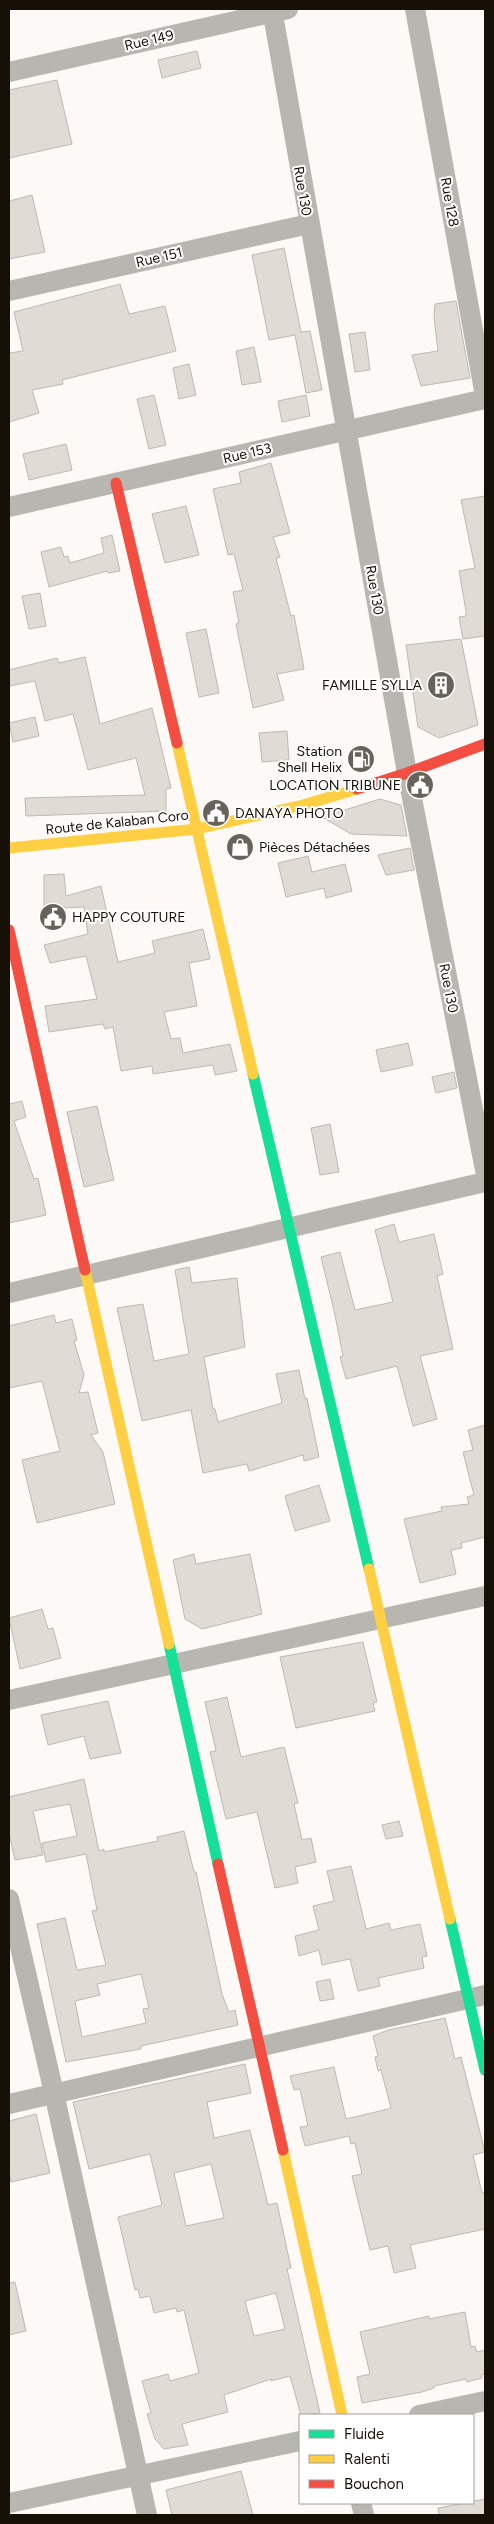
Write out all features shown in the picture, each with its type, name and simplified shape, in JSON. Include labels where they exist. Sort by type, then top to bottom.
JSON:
[{"type":"street","name":"Rue 128","points":[[415,9],[485,396]]},
{"type":"street","name":"Rue 149","points":[[9,72],[277,10]]},
{"type":"street","name":"Rue 130","points":[[277,10],[309,224],[345,431],[407,773],[485,1170]]},
{"type":"street","name":"Rue 151","points":[[9,291],[309,224]]},
{"type":"street","name":"Rue 153","points":[[9,507],[485,399]]},
{"type":"street","points":[[116,483],[380,1619],[477,1997],[485,2070]]},
{"type":"street","name":"Route de Kalaban Coro","points":[[9,848],[197,829],[303,805],[407,773],[485,744]]},
{"type":"street","points":[[9,930],[342,2414]]},
{"type":"street","points":[[9,1293],[485,1182]]},
{"type":"street","points":[[9,1700],[485,1596]]},
{"type":"street","points":[[9,1899],[54,2093],[147,2515]]},
{"type":"street","points":[[9,2104],[477,1997]]},
{"type":"street","points":[[424,2414],[485,2401]]},
{"type":"street","points":[[9,2503],[299,2441]]},
{"type":"building","points":[[197,51],[201,68],[162,78],[158,60]]},
{"type":"building","points":[[57,80],[72,144],[9,158],[9,90]]},
{"type":"building","points":[[32,195],[45,252],[9,259],[9,201]]},
{"type":"building","points":[[284,248],[301,332],[310,331],[322,390],[306,393],[295,335],[269,340],[252,255]]},
{"type":"building","points":[[120,284],[129,314],[165,306],[176,351],[62,380],[63,384],[32,390],[39,413],[9,422],[9,353],[23,351],[14,312]]},
{"type":"building","points":[[456,301],[470,378],[421,386],[412,355],[438,351],[434,317],[435,304]]},
{"type":"building","points":[[365,332],[370,370],[355,372],[349,334]]},
{"type":"building","points":[[254,347],[261,382],[242,385],[236,351]]},
{"type":"building","points":[[189,364],[196,395],[179,399],[173,368]]},
{"type":"building","points":[[154,395],[166,445],[149,449],[137,399]]},
{"type":"building","points":[[306,395],[310,416],[282,422],[278,401]]},
{"type":"building","points":[[66,444],[72,470],[29,480],[23,454]]},
{"type":"building","points":[[271,463],[290,533],[273,537],[280,557],[276,558],[291,616],[294,615],[304,669],[277,674],[284,700],[253,708],[236,624],[239,623],[233,592],[243,590],[234,554],[228,555],[213,489],[241,483],[239,472]]},
{"type":"building","points":[[485,496],[485,636],[463,639],[459,617],[466,616],[466,611],[459,571],[475,568],[461,500]]},
{"type":"building","points":[[186,506],[199,555],[165,563],[152,514]]},
{"type":"building","points":[[112,535],[120,571],[108,573],[107,571],[49,587],[41,552],[61,547],[64,557],[68,556],[70,563],[104,553],[101,538]]},
{"type":"building","points":[[40,593],[46,626],[29,629],[22,596]]},
{"type":"building","points":[[206,629],[219,693],[199,697],[186,633]]},
{"type":"building","name":"FAMILLE SYLLA","points":[[461,639],[478,725],[439,738],[418,727],[406,645]]},
{"type":"building","points":[[85,657],[100,724],[152,708],[171,788],[166,789],[166,811],[26,816],[25,798],[145,795],[136,758],[88,770],[73,714],[45,721],[35,681],[9,686],[9,670],[57,658],[59,663]]},
{"type":"building","points":[[35,717],[39,736],[13,742],[9,723]]},
{"type":"building","points":[[287,731],[289,760],[262,762],[259,733]]},
{"type":"building","points":[[380,799],[401,805],[407,836],[351,834],[322,817]]},
{"type":"building","points":[[410,848],[414,870],[386,875],[378,855]]},
{"type":"building","points":[[308,856],[312,872],[345,864],[352,891],[326,898],[324,888],[286,897],[278,863]]},
{"type":"building","points":[[64,874],[66,896],[101,886],[118,962],[155,953],[152,941],[203,929],[210,959],[189,963],[197,1006],[164,1012],[171,1039],[180,1038],[183,1053],[230,1044],[237,1071],[215,1075],[213,1065],[153,1074],[152,1066],[121,1071],[113,1027],[105,1029],[103,1024],[49,1032],[45,1006],[97,999],[86,956],[50,963],[44,945],[88,934],[84,907],[44,909],[44,875]]},
{"type":"building","points":[[408,1043],[413,1065],[381,1072],[376,1050]]},
{"type":"building","points":[[454,1072],[457,1088],[436,1093],[432,1077]]},
{"type":"building","points":[[22,1101],[26,1117],[14,1121],[34,1179],[38,1178],[46,1215],[9,1223],[9,1104]]},
{"type":"building","points":[[97,1106],[114,1180],[84,1187],[67,1112]]},
{"type":"building","points":[[330,1124],[339,1172],[320,1175],[311,1128]]},
{"type":"building","points":[[394,1224],[399,1242],[434,1234],[443,1274],[437,1276],[453,1349],[420,1356],[437,1419],[413,1426],[397,1366],[346,1379],[340,1357],[343,1356],[335,1315],[321,1257],[340,1252],[355,1310],[393,1302],[375,1230]]},
{"type":"building","points":[[189,1267],[192,1283],[237,1278],[245,1347],[204,1357],[213,1409],[215,1409],[218,1422],[282,1403],[276,1374],[299,1370],[305,1399],[307,1398],[319,1457],[304,1461],[303,1455],[249,1471],[247,1464],[203,1473],[191,1410],[142,1421],[117,1308],[143,1304],[154,1361],[189,1354],[175,1270]]},
{"type":"building","points":[[54,1315],[56,1323],[72,1319],[77,1340],[74,1341],[84,1375],[79,1393],[88,1392],[98,1433],[91,1435],[103,1452],[115,1504],[37,1523],[22,1460],[60,1451],[42,1381],[9,1388],[9,1326]]},
{"type":"building","points":[[485,1425],[485,1537],[461,1543],[462,1548],[451,1550],[456,1574],[420,1583],[404,1519],[442,1511],[441,1507],[469,1504],[467,1497],[474,1495],[463,1452],[473,1450],[468,1430]]},
{"type":"building","points":[[319,1485],[330,1521],[295,1531],[285,1496]]},
{"type":"building","points":[[194,1554],[196,1564],[250,1554],[262,1614],[202,1629],[185,1619],[173,1560]]},
{"type":"building","points":[[42,1609],[48,1629],[53,1628],[61,1658],[20,1669],[9,1618]]},
{"type":"building","points":[[363,1642],[377,1702],[373,1703],[375,1711],[296,1728],[280,1657]]},
{"type":"building","points":[[227,1697],[241,1757],[284,1747],[298,1803],[294,1804],[302,1840],[311,1838],[316,1862],[295,1867],[298,1883],[275,1888],[257,1812],[226,1819],[210,1752],[216,1751],[205,1702]]},
{"type":"building","points":[[108,1701],[121,1753],[90,1759],[84,1736],[48,1745],[41,1715]]},
{"type":"building","points":[[84,1779],[99,1851],[104,1849],[104,1852],[158,1841],[157,1837],[184,1831],[194,1872],[196,1872],[222,1994],[229,2012],[235,2010],[238,2025],[141,2046],[141,2049],[66,2062],[37,1924],[65,1918],[77,1970],[106,1965],[92,1911],[97,1910],[86,1854],[46,1862],[42,1843],[77,1836],[70,1804],[33,1811],[43,1855],[15,1860],[9,1833],[9,1797]],"holes":[[[141,1974],[149,2008],[143,2009],[146,2023],[82,2037],[75,2001],[100,1995],[97,1984]]]},
{"type":"building","points":[[399,1821],[403,1836],[386,1839],[382,1825]]},
{"type":"building","points":[[351,1866],[366,1929],[389,1923],[391,1930],[420,1924],[427,1956],[422,1957],[424,1968],[378,1978],[380,1986],[358,1991],[350,1959],[322,1965],[319,1950],[299,1956],[295,1936],[319,1930],[313,1906],[334,1901],[327,1871]]},
{"type":"building","points":[[330,1979],[334,1999],[320,2001],[316,1982]]},
{"type":"building","points":[[445,2018],[455,2059],[461,2057],[485,2152],[473,2155],[482,2193],[485,2192],[485,2229],[410,2245],[416,2268],[394,2273],[388,2246],[370,2250],[352,2176],[362,2174],[355,2143],[351,2144],[349,2136],[305,2146],[300,2127],[308,2126],[300,2089],[294,2090],[290,2076],[334,2067],[346,2119],[391,2108],[381,2070],[378,2071],[375,2057],[378,2056],[373,2036],[388,2030]]},
{"type":"building","points":[[245,2064],[251,2093],[207,2102],[214,2138],[250,2130],[268,2205],[277,2203],[291,2268],[287,2269],[320,2413],[301,2414],[290,2376],[271,2381],[271,2379],[224,2395],[228,2412],[182,2424],[188,2445],[164,2449],[155,2439],[147,2414],[151,2413],[142,2381],[168,2374],[170,2381],[199,2373],[184,2310],[177,2312],[176,2308],[154,2313],[150,2296],[140,2298],[138,2289],[135,2290],[118,2217],[162,2205],[150,2154],[89,2169],[73,2102]],"holes":[[[211,2164],[224,2218],[186,2226],[174,2173]],[[276,2293],[285,2329],[254,2336],[245,2301]]]},
{"type":"building","points":[[36,2114],[50,2173],[11,2182],[9,2172],[9,2121]]},
{"type":"building","points":[[15,2282],[26,2331],[9,2335],[9,2283]]},
{"type":"building","points":[[465,2312],[471,2347],[475,2346],[477,2352],[485,2350],[485,2374],[481,2375],[482,2378],[467,2382],[466,2379],[434,2386],[434,2388],[422,2392],[362,2403],[357,2377],[370,2374],[360,2332],[429,2316],[429,2319]]},
{"type":"building","points":[[241,2471],[253,2515],[172,2515],[166,2490]]},
{"type":"building","points":[[485,2499],[485,2515],[439,2515],[438,2508],[459,2504],[474,2504],[474,2501]]},
{"type":"traffic: fast","points":[[253,1074],[369,1569]]},
{"type":"traffic: fast","points":[[169,1644],[218,1864]]},
{"type":"traffic: fast","points":[[450,1919],[485,2070]]},
{"type":"traffic: slow","points":[[177,743],[253,1074]]},
{"type":"traffic: slow","points":[[9,848],[197,829],[303,805],[357,789]]},
{"type":"traffic: slow","points":[[85,1270],[169,1644]]},
{"type":"traffic: slow","points":[[369,1569],[450,1919]]},
{"type":"traffic: slow","points":[[283,2150],[342,2414]]},
{"type":"traffic: jam","points":[[116,483],[177,743]]},
{"type":"traffic: jam","points":[[357,789],[485,744]]},
{"type":"traffic: jam","points":[[9,930],[85,1270]]},
{"type":"traffic: jam","points":[[218,1864],[283,2150]]},
{"type":"place","name":"FAMILLE SYLLA","points":[[441,685]]},
{"type":"place","name":"Station Shell Helix","points":[[361,759]]},
{"type":"place","name":"LOCATION TRIBUNE","points":[[420,785]]},
{"type":"place","name":"DANAYA PHOTO","points":[[216,813]]},
{"type":"place","name":"Pièces Détachées","points":[[240,847]]},
{"type":"place","name":"HAPPY COUTURE","points":[[53,917]]}]
